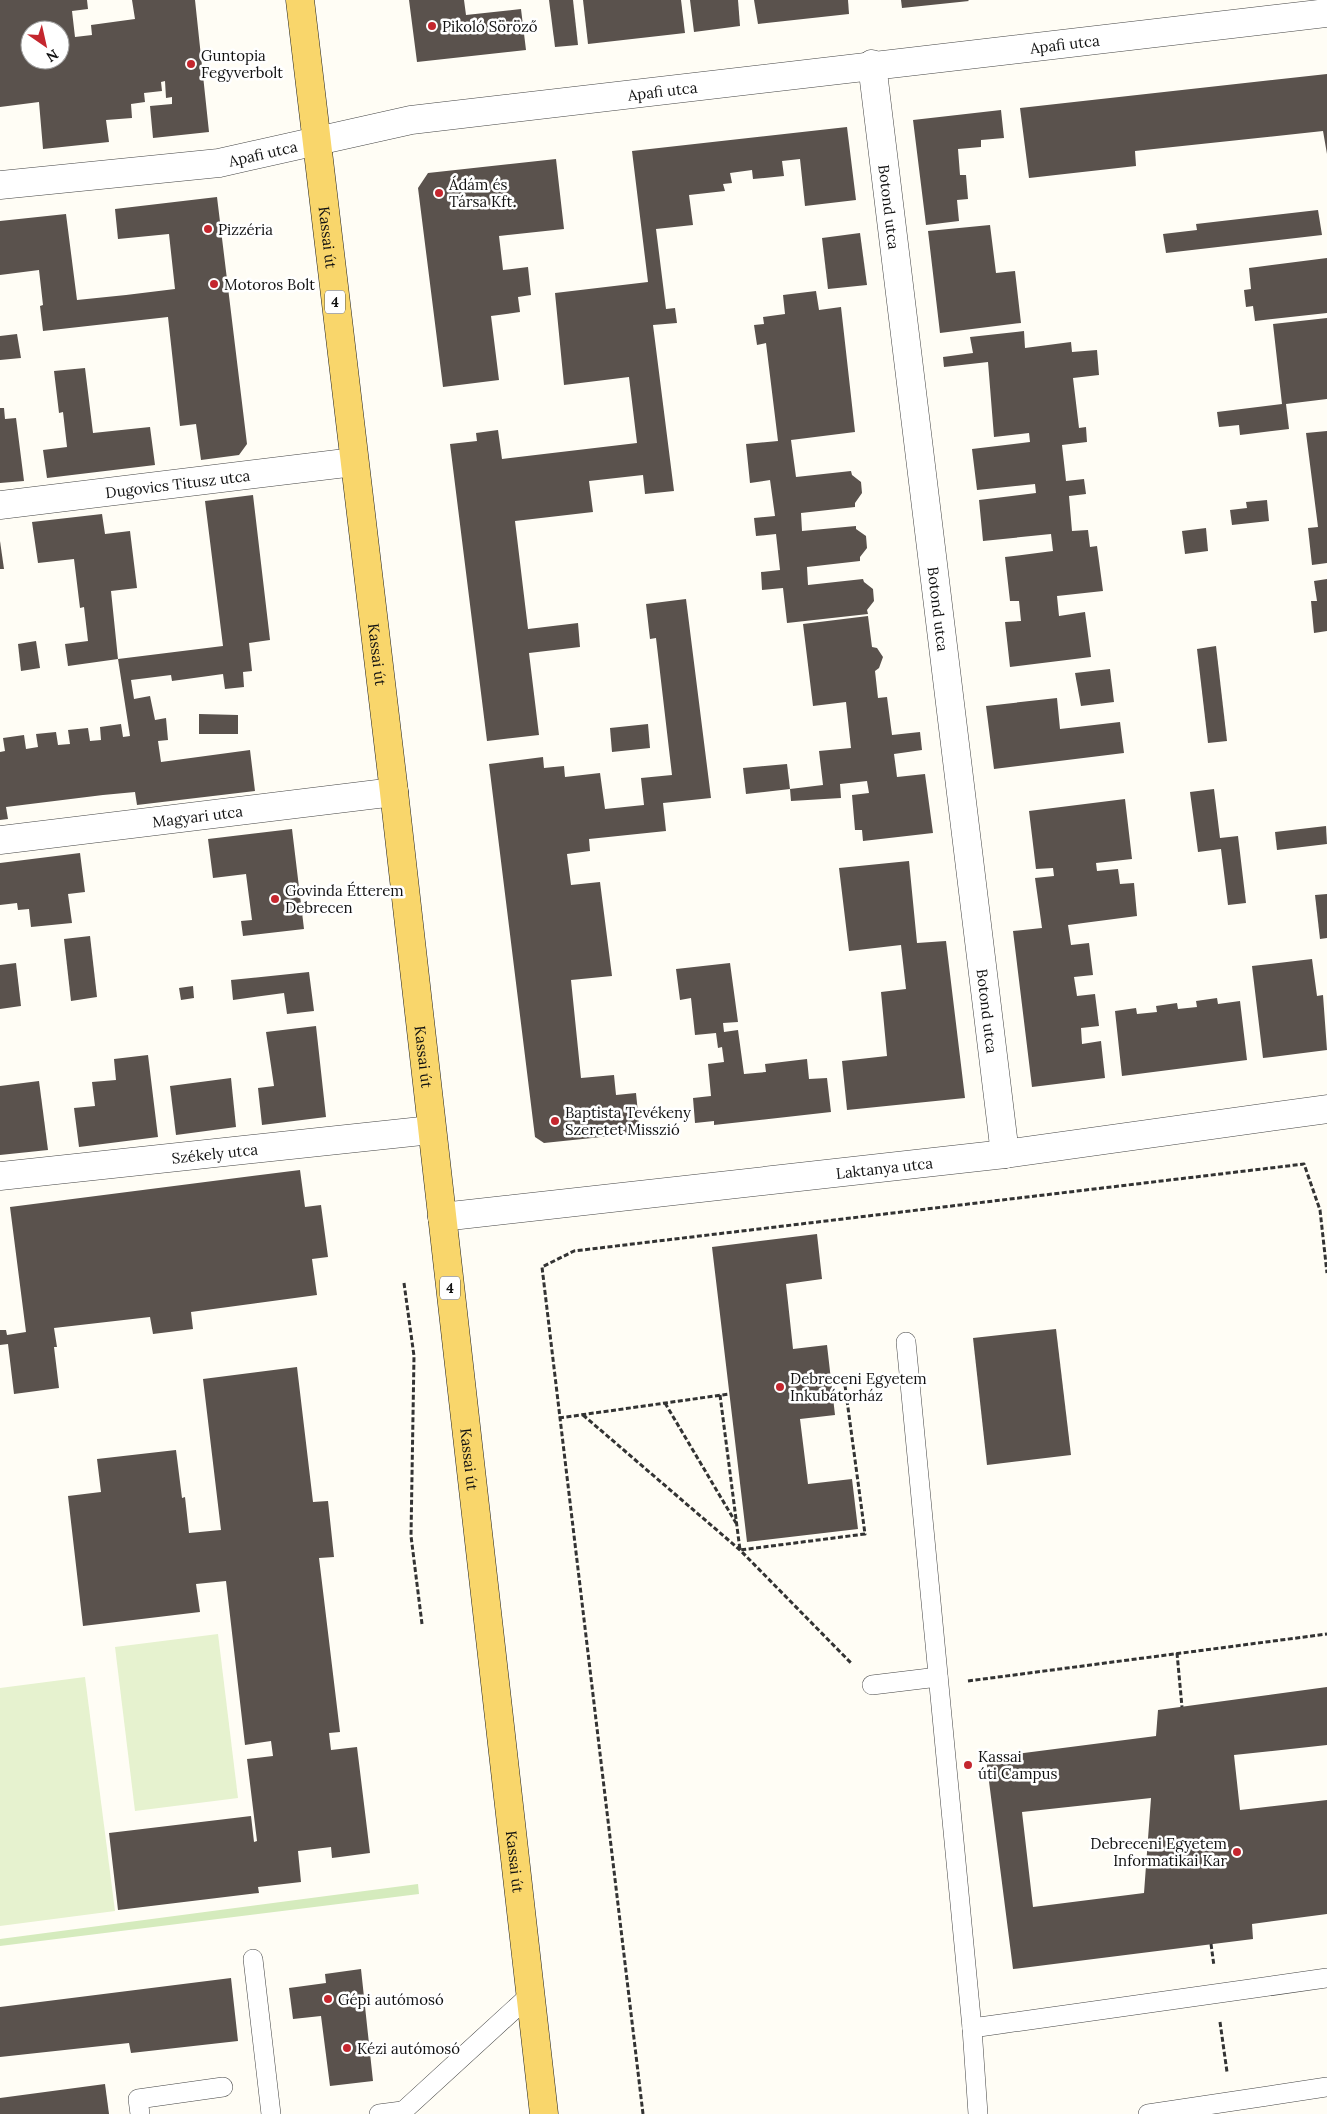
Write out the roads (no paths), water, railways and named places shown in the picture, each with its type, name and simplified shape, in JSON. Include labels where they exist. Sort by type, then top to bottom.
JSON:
[{"type":"main road","name":"Kassai út","points":[[300,0],[315,141],[394,792],[544,2114]]},
{"type":"street","name":"Apafi utca","points":[[0,185],[219,163],[411,120],[872,64],[1327,12]]},
{"type":"street","name":"Botond utca","points":[[872,64],[1005,1154]]},
{"type":"street","name":"Dugovics Titusz utca","points":[[0,505],[354,462]]},
{"type":"street","name":"Magyari utca","points":[[0,840],[394,792]]},
{"type":"street","name":"Laktanya utca","points":[[442,1217],[1005,1154],[1327,1109]]},
{"type":"street","name":"Székely utca","points":[[0,1176],[431,1130]]},
{"type":"lane","points":[[906,1342],[972,2028],[978,2114]]},
{"type":"lane","points":[[872,1685],[938,1681]]},
{"type":"lane","points":[[253,1959],[271,2114]]},
{"type":"lane","points":[[972,2028],[1327,1978]]},
{"type":"lane","points":[[378,2114],[401,2113],[531,1994]]},
{"type":"lane","points":[[140,2114],[138,2098],[223,2087]]},
{"type":"lane","points":[[1148,2114],[1327,2087]]},
{"type":"place","name":"Pikoló Söröző","points":[[432,26]]},
{"type":"place","name":"Guntopia Fegyverbolt","points":[[191,64]]},
{"type":"place","name":"Ádám és Társa Kft.","points":[[439,193]]},
{"type":"place","name":"Pizzéria","points":[[208,229]]},
{"type":"place","name":"Motoros Bolt","points":[[214,284]]},
{"type":"place","name":"Govinda Étterem Debrecen","points":[[275,899]]},
{"type":"place","name":"Baptista Tevékeny Szeretet Misszió","points":[[555,1121]]},
{"type":"place","name":"Debreceni Egyetem Inkubátorház","points":[[780,1387]]},
{"type":"place","name":"Kassai úti Campus","points":[[968,1765]]},
{"type":"place","name":"Debreceni Egyetem Informatikai Kar","points":[[1237,1852]]},
{"type":"place","name":"Gépi autómosó","points":[[328,1999]]},
{"type":"place","name":"Kézi autómosó","points":[[347,2048]]}]
